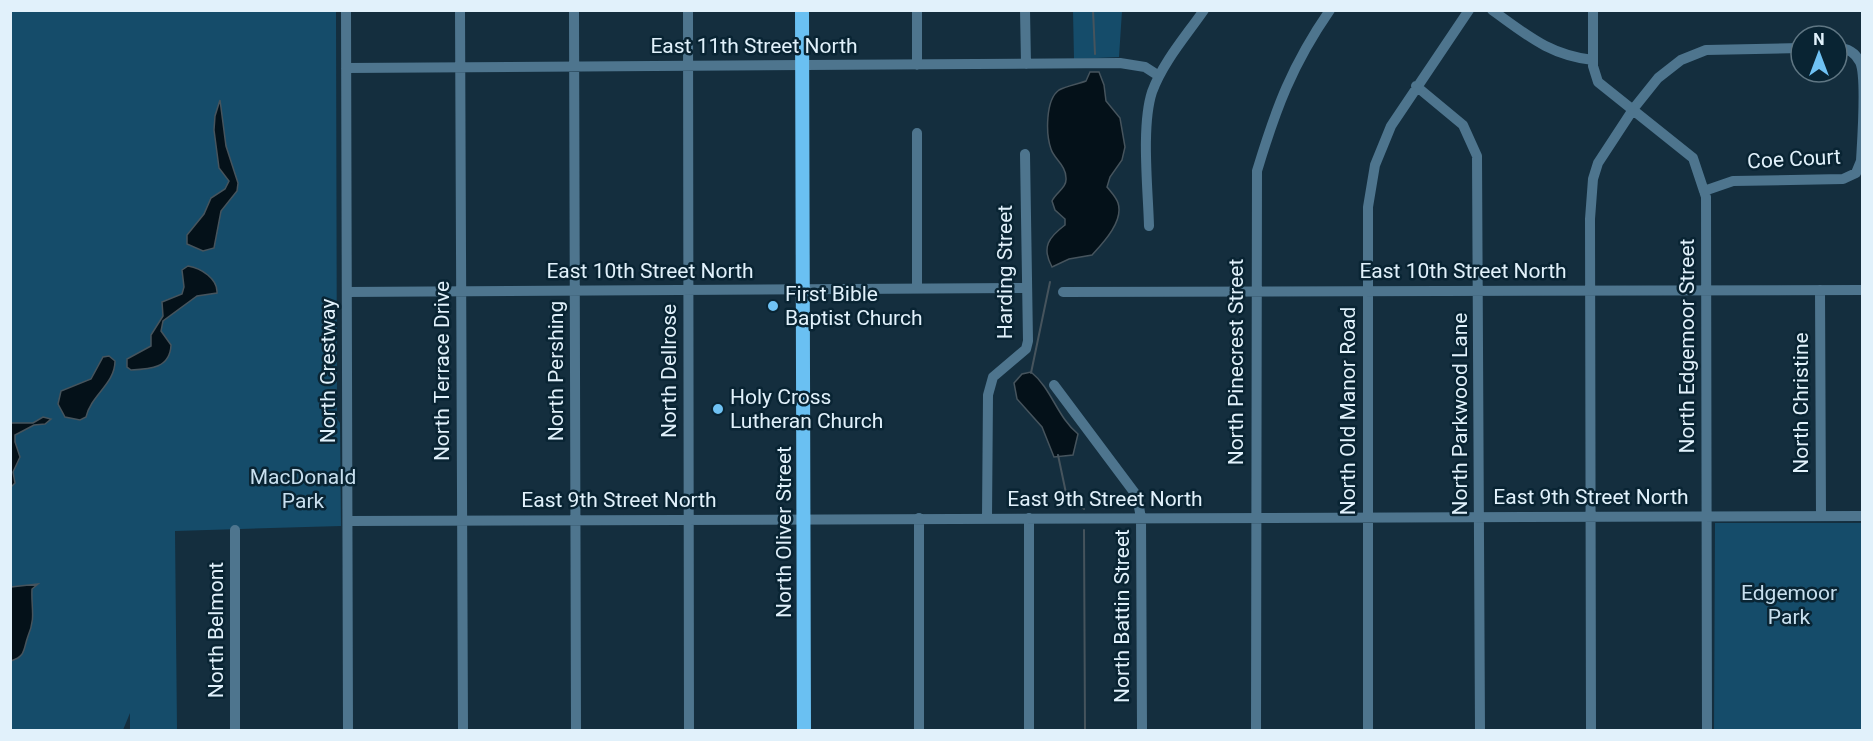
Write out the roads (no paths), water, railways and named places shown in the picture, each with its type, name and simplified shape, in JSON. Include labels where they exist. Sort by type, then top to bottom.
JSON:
[{"type":"main road","name":"North Oliver Street","points":[[802,10],[804,730]]},
{"type":"street","name":"North Crestway","points":[[346,10],[348,730]]},
{"type":"street","name":"North Terrace Drive","points":[[460,10],[463,730]]},
{"type":"street","name":"North Pershing","points":[[574,10],[576,730]]},
{"type":"street","name":"North Dellrose","points":[[688,10],[689,730]]},
{"type":"street","points":[[917,10],[917,65]]},
{"type":"street","points":[[1025,10],[1026,64]]},
{"type":"street","points":[[1149,226],[1148,113],[1159,76],[1204,10]]},
{"type":"street","name":"North Pinecrest Street","points":[[1256,730],[1257,171],[1275,109],[1304,47],[1330,10]]},
{"type":"street","name":"North Old Manor Road","points":[[1368,730],[1368,207],[1375,165],[1391,126],[1469,10]]},
{"type":"street","points":[[1491,10],[1551,51],[1570,57],[1593,60]]},
{"type":"street","name":"North Edgemoor Street","points":[[1593,10],[1593,60],[1598,82],[1634,108],[1693,158],[1704,191],[1707,730]]},
{"type":"street","points":[[1592,730],[1590,290],[1593,179],[1598,163],[1634,108],[1658,78],[1681,60],[1706,50],[1789,48]]},
{"type":"street","points":[[1849,50],[1861,63],[1862,107]]},
{"type":"street","name":"East 11th Street North","points":[[346,68],[1134,64],[1159,76]]},
{"type":"street","name":"North Parkwood Lane","points":[[1416,86],[1462,125],[1477,156],[1480,730]]},
{"type":"street","name":"Coe Court","points":[[1704,191],[1733,181],[1833,180],[1850,177],[1856,173],[1861,161],[1862,107]]},
{"type":"street","points":[[917,133],[917,288]]},
{"type":"street","name":"Harding Street","points":[[987,518],[988,395],[993,377],[1026,349],[1028,341],[1025,154]]},
{"type":"street","name":"East 10th Street North","points":[[347,292],[1026,288]]},
{"type":"street","name":"North Christine","points":[[1820,290],[1821,516]]},
{"type":"street","name":"East 10th Street North","points":[[1063,292],[1863,290]]},
{"type":"street","name":"North Battin Street","points":[[1054,386],[1137,496],[1141,518],[1142,730]]},
{"type":"street","name":"East 9th Street North","points":[[348,521],[1863,516]]},
{"type":"street","points":[[919,518],[919,730]]},
{"type":"street","points":[[1029,518],[1029,730]]},
{"type":"street","name":"North Belmont","points":[[235,530],[235,730]]},
{"type":"waterway","points":[[1093,10],[1095,54]]},
{"type":"waterway","points":[[1031,373],[1050,282]]},
{"type":"waterway","points":[[1058,455],[1066,493],[1084,509]]},
{"type":"waterway","points":[[1084,530],[1085,730]]},
{"type":"place","name":"First Bible Baptist Church","points":[[773,306]]},
{"type":"place","name":"Holy Cross Lutheran Church","points":[[718,409]]},
{"type":"park label","name":"MacDonald Park","points":[[303,489]]},
{"type":"park label","name":"Edgemoor Park","points":[[1789,605]]}]
